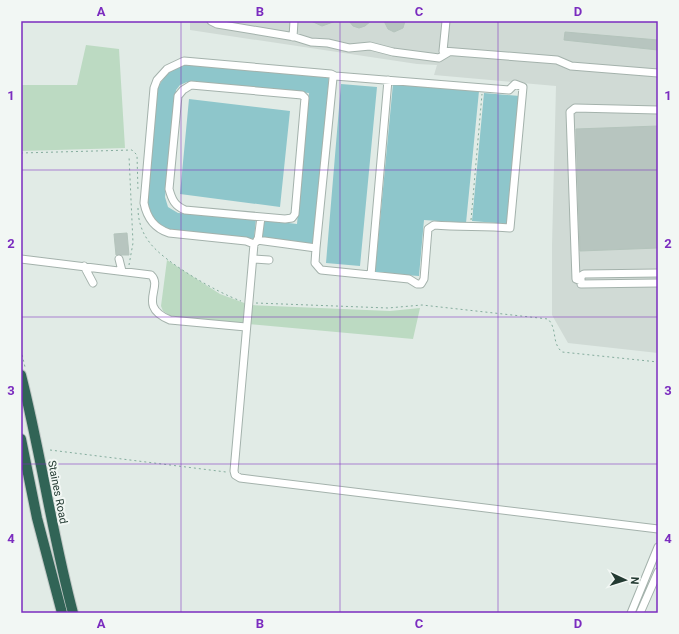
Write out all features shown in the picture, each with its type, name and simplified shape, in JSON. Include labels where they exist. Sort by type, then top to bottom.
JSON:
[{"type":"highway","name":"Staines Road","points":[[21,375],[42,470],[54,535],[73,613]]},
{"type":"highway","points":[[21,439],[38,526],[62,613]]},
{"type":"street","points":[[211,21],[217,24],[349,48],[370,46],[393,52],[439,58],[450,51]]},
{"type":"street","points":[[293,37],[294,21]]},
{"type":"street","points":[[446,21],[443,51],[557,60],[571,66],[658,73]]},
{"type":"street","points":[[316,248],[170,233],[161,230],[148,218],[144,202],[152,108],[157,80],[167,69],[184,61],[482,89],[509,90],[515,84],[520,85],[524,90],[510,228],[476,225],[470,227],[434,225],[428,230],[424,279],[421,284],[417,284],[409,279],[321,270],[315,263],[316,248],[333,78],[335,76]]},
{"type":"street","points":[[371,275],[388,80]]},
{"type":"street","points":[[191,85],[302,95],[305,98],[295,214],[292,218],[285,220],[261,217],[185,210],[178,207],[172,200],[169,189],[178,96],[183,90],[191,85]]},
{"type":"street","points":[[658,110],[575,108],[570,112],[576,279],[581,281],[581,284],[658,283]]},
{"type":"street","points":[[261,217],[255,242],[253,259],[234,472],[240,478],[658,529]]},
{"type":"street","points":[[120,259],[124,271]]},
{"type":"street","points":[[253,259],[269,260]]},
{"type":"street","points":[[21,260],[84,266],[151,275],[155,282],[152,302],[157,313],[163,317],[170,320],[246,327]]},
{"type":"street","points":[[84,266],[94,283]]},
{"type":"street","points":[[581,281],[584,274],[658,273]]},
{"type":"street","points":[[631,613],[658,547]]},
{"type":"street","points":[[640,613],[658,572]]},
{"type":"path","points":[[470,227],[482,89]]},
{"type":"path","points":[[124,271],[133,243],[129,156]]},
{"type":"path","points":[[50,450],[234,472]]},
{"type":"shaded area","points":[[190,21],[658,21],[658,353],[568,343],[552,315],[552,245],[556,86],[434,75],[437,65],[417,64],[190,30]]},
{"type":"green space","points":[[86,45],[119,49],[125,148],[21,151],[21,85],[77,85]]},
{"type":"green space","points":[[167,260],[220,294],[247,304],[245,325],[172,317],[163,311],[161,306]]},
{"type":"green space","points":[[251,305],[390,311],[420,308],[413,339],[249,324]]},
{"type":"water","points":[[186,64],[329,76],[314,244],[262,239],[264,220],[297,224],[309,93],[187,82],[180,85],[176,90],[165,197],[168,207],[178,213],[256,219],[254,239],[175,231],[163,226],[151,215],[147,198],[157,88],[169,71]]},
{"type":"water","points":[[341,84],[377,87],[360,266],[326,263]]},
{"type":"water","points":[[393,84],[479,91],[466,223],[424,220],[419,276],[375,273]]},
{"type":"water","points":[[484,93],[520,96],[508,224],[472,221]]},
{"type":"water","points":[[189,99],[290,111],[280,207],[180,194]]},
{"type":"building","points":[[311,21],[336,21],[322,26]]},
{"type":"building","points":[[349,21],[371,21],[365,26],[359,28],[353,26]]},
{"type":"building","points":[[384,21],[405,21],[403,28],[394,32],[388,29]]},
{"type":"building","points":[[565,32],[658,40],[658,50],[564,40]]},
{"type":"building","points":[[658,126],[658,248],[580,251],[576,129]]},
{"type":"building","points":[[127,233],[129,255],[116,255],[114,234]]}]
